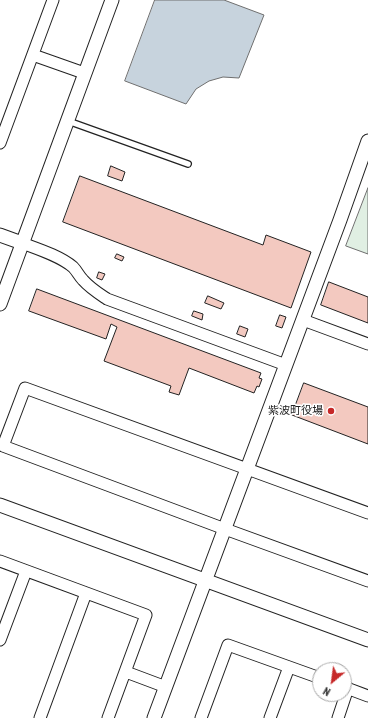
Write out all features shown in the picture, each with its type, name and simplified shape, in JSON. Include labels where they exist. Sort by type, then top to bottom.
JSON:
[{"type":"street","points":[[0,143],[53,0]]},
{"type":"street","points":[[0,304],[112,0]]},
{"type":"street","points":[[33,54],[84,73]]},
{"type":"street","points":[[154,718],[303,320],[368,141]]},
{"type":"street","points":[[0,235],[43,251],[64,262],[74,268],[88,285],[107,299],[286,365]]},
{"type":"street","points":[[303,320],[368,344]]},
{"type":"street","points":[[368,513],[25,388],[3,446],[368,581]]},
{"type":"street","points":[[0,505],[368,640]]},
{"type":"street","points":[[0,561],[146,615],[108,718]]},
{"type":"street","points":[[0,640],[26,571]]},
{"type":"street","points":[[40,718],[86,593]]},
{"type":"street","points":[[201,718],[228,645],[312,675]]},
{"type":"street","points":[[270,718],[289,667]]},
{"type":"street","points":[[126,672],[166,687]]},
{"type":"street","points":[[352,690],[368,696]]},
{"type":"street","points":[[338,718],[342,702]]},
{"type":"lane","points":[[67,120],[188,164]]},
{"type":"green space","points":[[368,188],[368,254],[346,246]]},
{"type":"shaded area","points":[[155,0],[224,0],[264,15],[239,78],[223,77],[209,81],[196,89],[186,104],[125,81]]},
{"type":"building","points":[[111,166],[125,172],[122,181],[108,176]]},
{"type":"building","points":[[80,176],[263,245],[266,235],[311,252],[291,308],[63,222]]},
{"type":"building","points":[[117,254],[124,257],[122,261],[115,258]]},
{"type":"building","points":[[99,272],[105,274],[102,280],[97,278]]},
{"type":"building","points":[[329,282],[368,297],[368,323],[321,305]]},
{"type":"building","points":[[37,289],[261,373],[259,378],[262,379],[259,387],[257,386],[254,393],[189,368],[179,395],[169,392],[171,386],[104,361],[117,327],[111,324],[106,339],[29,311]]},
{"type":"building","points":[[208,296],[224,303],[221,309],[205,303]]},
{"type":"building","points":[[194,311],[203,314],[202,320],[192,316]]},
{"type":"building","points":[[280,315],[286,317],[282,328],[276,326]]},
{"type":"building","points":[[240,326],[248,329],[245,337],[237,334]]},
{"type":"building","name":"紫波町役場","points":[[304,383],[368,407],[368,444],[292,415]]},
{"type":"place","name":"紫波町役場","points":[[331,411]]}]
